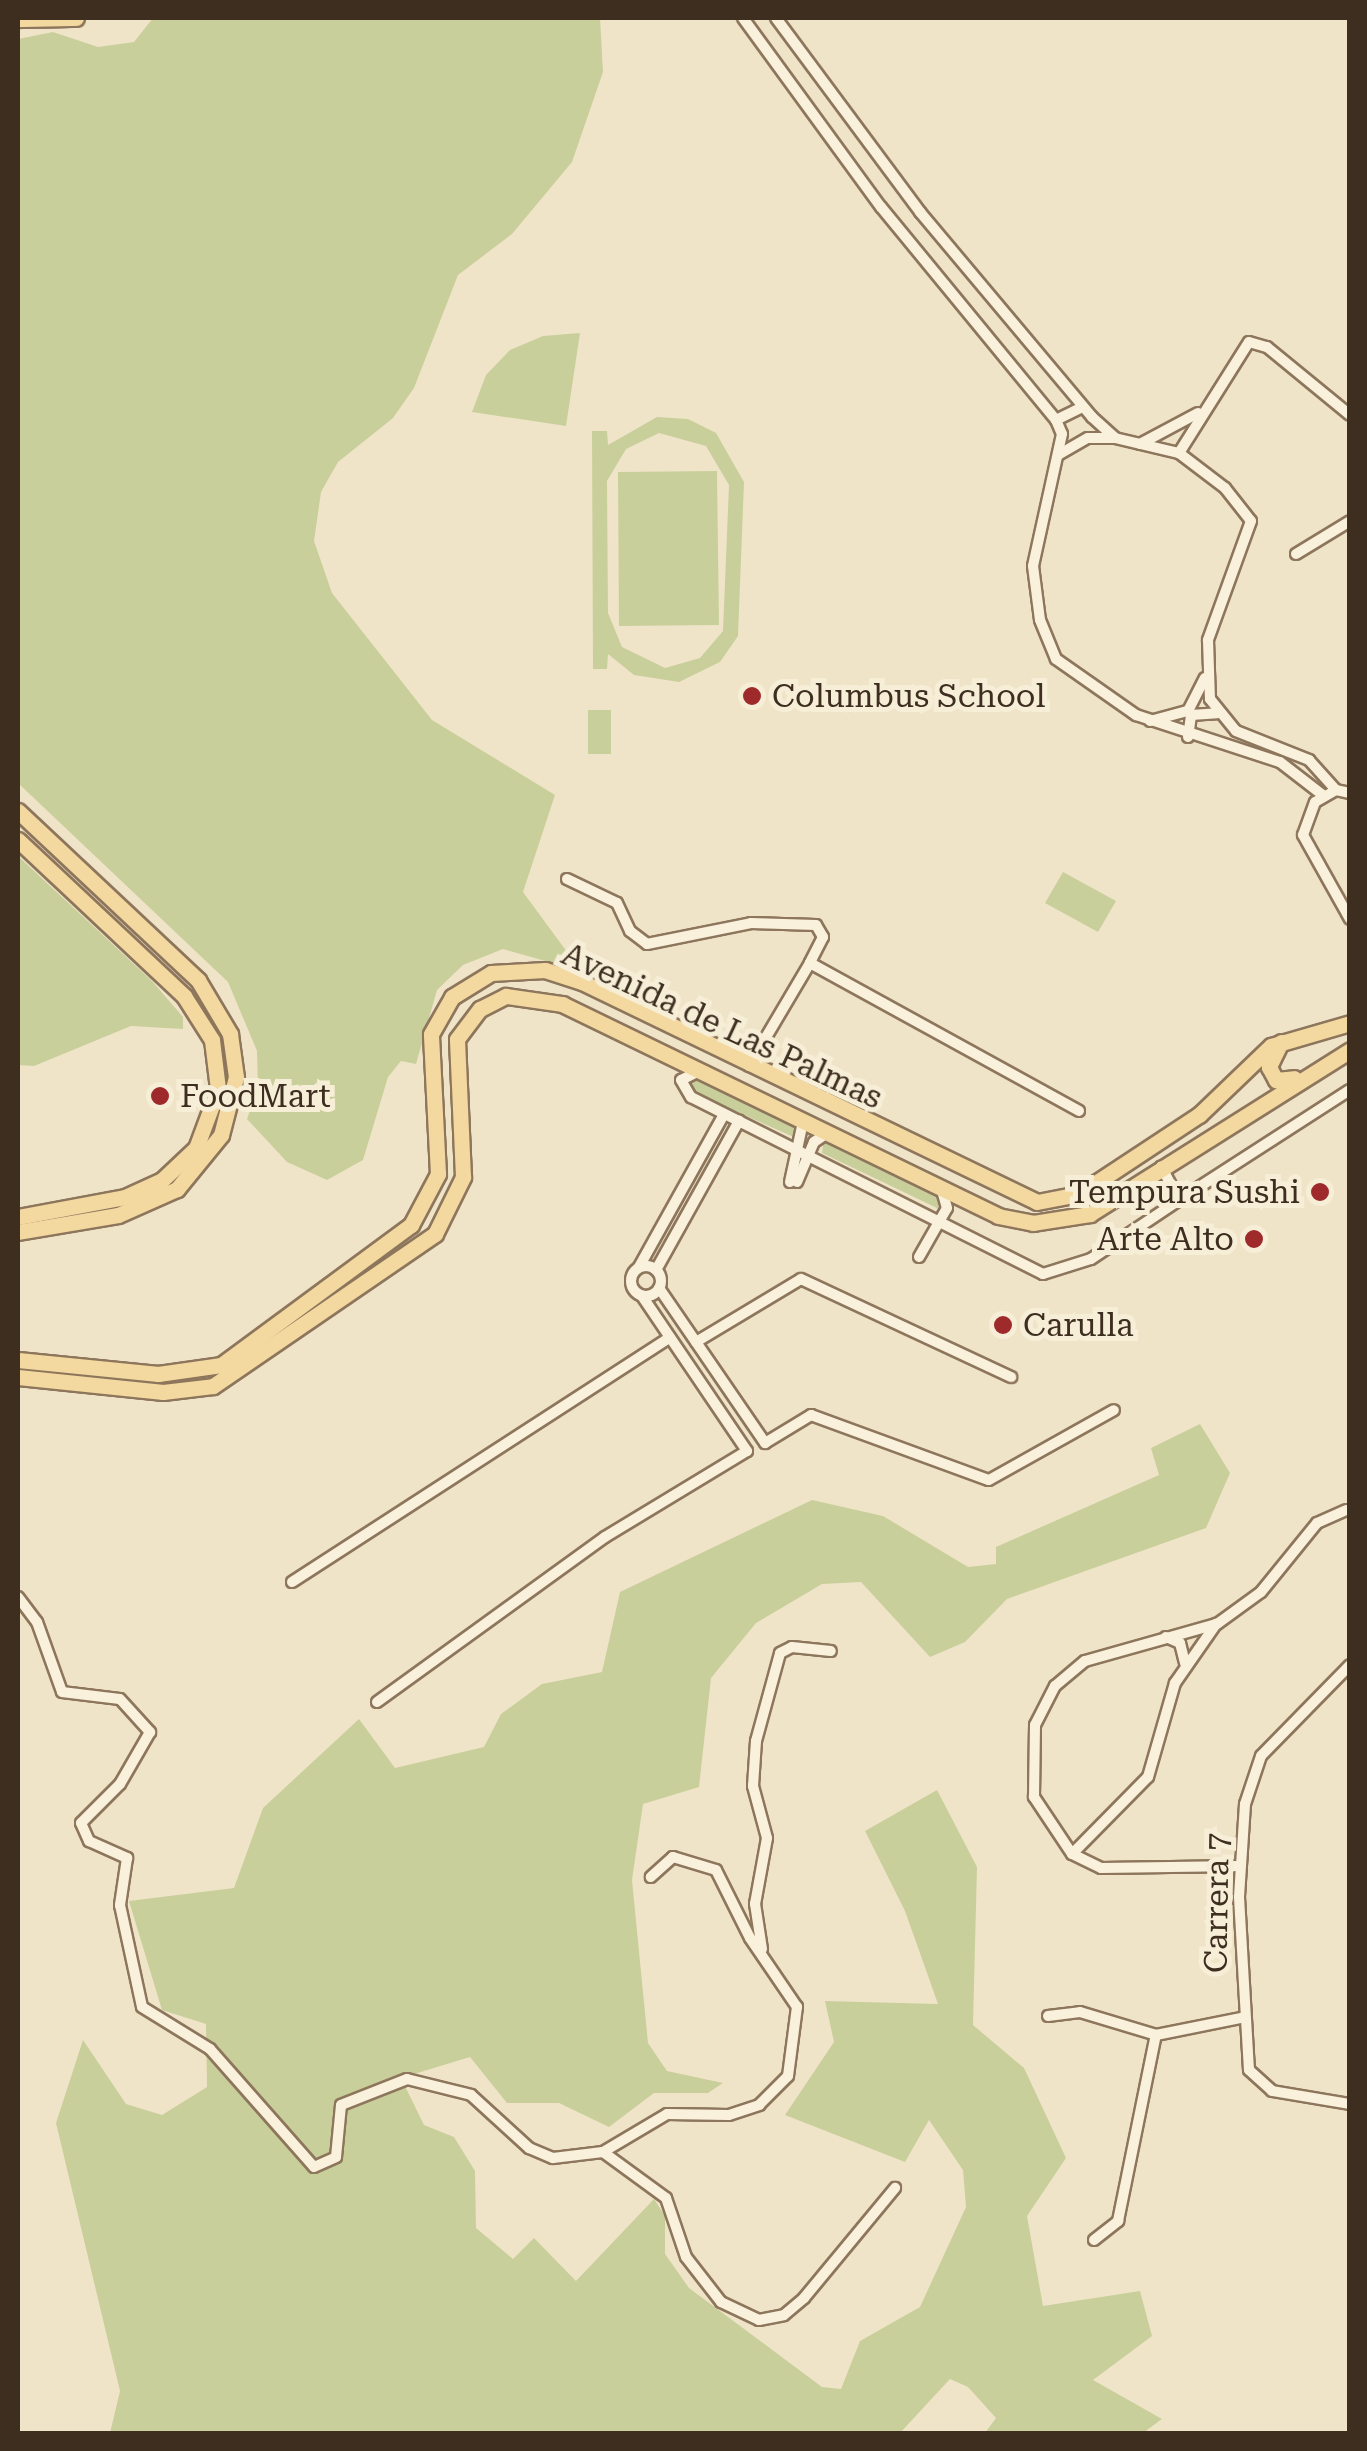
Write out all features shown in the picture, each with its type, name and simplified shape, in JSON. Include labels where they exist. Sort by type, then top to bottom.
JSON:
[{"type":"main road","points":[[18,19],[76,18]]},
{"type":"main road","points":[[18,812],[198,980],[230,1034],[236,1077],[213,1150],[177,1189],[118,1215],[18,1232]]},
{"type":"main road","points":[[18,840],[184,996],[212,1040],[218,1089],[196,1148],[162,1180],[125,1196],[18,1217]]},
{"type":"main road","name":"Avenida de Las Palmas","points":[[18,1360],[158,1374],[221,1365],[412,1225],[438,1174],[431,1034],[452,996],[476,978],[526,968],[558,973],[1037,1202],[1080,1194],[1198,1116],[1254,1057],[1281,1042],[1350,1023]]},
{"type":"main road","name":"Avenida de Las Palmas","points":[[18,1377],[163,1392],[213,1386],[435,1234],[464,1177],[457,1039],[496,1000],[547,999],[715,1075],[998,1216],[1051,1224],[1090,1214],[1294,1078],[1350,1050]]},
{"type":"main road","points":[[1281,1042],[1269,1067],[1276,1080],[1294,1078]]},
{"type":"street","points":[[743,18],[880,207],[1056,420],[1058,455],[1033,566],[1043,630],[1077,678],[1149,721],[1188,737],[1280,762],[1324,796]]},
{"type":"street","points":[[776,18],[920,212],[1114,438]]},
{"type":"street","points":[[1179,453],[1243,345],[1256,342],[1350,415]]},
{"type":"street","points":[[1140,444],[1186,425],[1209,401]]},
{"type":"street","points":[[1056,420],[1083,406]]},
{"type":"street","points":[[1058,455],[1088,438],[1114,438],[1179,453],[1225,488],[1251,521],[1208,640],[1206,670],[1217,714],[1236,731],[1309,760],[1336,790],[1350,794]]},
{"type":"street","points":[[1296,554],[1350,521]]},
{"type":"street","points":[[1149,721],[1188,711],[1206,670]]},
{"type":"street","points":[[1188,737],[1191,715],[1217,714]]},
{"type":"street","points":[[1336,790],[1324,796],[1303,834],[1350,918]]},
{"type":"street","points":[[567,879],[617,904],[630,931],[647,944],[751,923],[816,924],[823,937],[749,1066]]},
{"type":"street","points":[[810,963],[1079,1111]]},
{"type":"street","points":[[715,1075],[690,1072],[682,1087],[724,1114],[1044,1274],[1092,1259],[1350,1090]]},
{"type":"street","points":[[377,1702],[605,1537],[747,1451],[630,1282],[724,1114]]},
{"type":"street","points":[[793,1183],[804,1153],[800,1117]]},
{"type":"street","points":[[739,1121],[656,1270],[659,1288],[765,1443],[812,1415],[988,1480],[1114,1410]]},
{"type":"street","points":[[804,1153],[830,1131]]},
{"type":"street","points":[[1161,1165],[1179,1200]]},
{"type":"street","points":[[918,1257],[949,1202],[938,1186]]},
{"type":"street","points":[[639,1267],[656,1270]]},
{"type":"street","points":[[696,1342],[801,1279],[1011,1377]]},
{"type":"street","points":[[642,1296],[659,1288]]},
{"type":"street","points":[[292,1582],[670,1337]]},
{"type":"street","points":[[18,1377],[18,1385]]},
{"type":"street","points":[[1185,1666],[1216,1624],[1261,1592],[1317,1523],[1346,1510]]},
{"type":"street","points":[[18,1597],[37,1622],[62,1692],[120,1700],[150,1732],[120,1784],[81,1823],[89,1841],[127,1858],[120,1905],[142,2007],[210,2049],[303,2160],[324,2168],[336,2157],[336,2115],[348,2098],[408,2079],[471,2095],[539,2155],[603,2152],[648,2120],[759,2106],[788,2076],[798,2007],[716,1870],[672,1857],[651,1877]]},
{"type":"street","points":[[1216,1624],[1085,1660],[1044,1703],[1031,1748],[1034,1797],[1072,1854],[1101,1868],[1240,1866]]},
{"type":"street","points":[[1072,1854],[1148,1776],[1185,1666],[1186,1650],[1165,1637]]},
{"type":"street","points":[[764,1955],[755,1904],[767,1838],[753,1786],[756,1741],[780,1653],[792,1647],[831,1651]]},
{"type":"street","name":"Carrera 7","points":[[1350,1665],[1279,1729],[1261,1756],[1247,1794],[1240,1866],[1241,2018],[1249,2070],[1262,2086],[1350,2104]]},
{"type":"street","points":[[1048,2016],[1080,2012],[1156,2035],[1241,2018]]},
{"type":"street","points":[[1094,2240],[1118,2221],[1156,2035]]},
{"type":"street","points":[[603,2152],[666,2198],[686,2257],[721,2302],[759,2320],[784,2316],[804,2298],[895,2188]]},
{"type":"green space","points":[[153,18],[600,18],[603,72],[572,162],[512,234],[458,275],[414,388],[393,418],[338,462],[321,492],[314,541],[332,593],[432,720],[555,795],[523,892],[581,971],[503,949],[463,965],[437,990],[416,1064],[401,1061],[388,1077],[363,1160],[327,1180],[287,1162],[247,1119],[258,1088],[257,1051],[228,982],[18,783],[18,39],[53,32],[98,47],[134,42]]},
{"type":"green space","points":[[580,333],[566,426],[472,412],[486,375],[510,350],[543,336]]},
{"type":"green space","points":[[657,417],[688,419],[716,433],[744,482],[738,636],[720,662],[679,682],[634,675],[608,654],[607,669],[593,669],[592,431],[607,431],[608,445]],"holes":[[[659,433],[706,446],[729,485],[723,631],[700,658],[665,668],[622,647],[608,613],[607,481],[626,449]]]},
{"type":"green space","points":[[717,471],[719,625],[619,626],[618,472]]},
{"type":"green space","points":[[588,710],[611,710],[611,754],[588,754]]},
{"type":"green space","points":[[18,856],[152,981],[183,1017],[183,1029],[131,1026],[34,1066],[18,1065]]},
{"type":"green space","points":[[1063,872],[1116,901],[1098,932],[1045,903]]},
{"type":"green space","points":[[694,1075],[798,1123],[796,1138],[690,1091],[686,1080]]},
{"type":"green space","points":[[824,1138],[936,1193],[939,1209],[822,1153]]},
{"type":"green space","points":[[1200,1424],[1230,1473],[1206,1528],[1007,1599],[965,1642],[930,1657],[861,1582],[822,1584],[756,1623],[711,1678],[699,1787],[643,1804],[632,1880],[648,2043],[667,2071],[723,2083],[708,2093],[654,2093],[609,2127],[559,2103],[507,2103],[470,2057],[401,2078],[424,2125],[454,2137],[475,2171],[476,2228],[513,2259],[534,2238],[576,2281],[654,2199],[665,2216],[665,2254],[689,2288],[822,2387],[841,2389],[860,2341],[920,2307],[966,2207],[963,2170],[929,2120],[905,2162],[785,2115],[834,2042],[825,2001],[938,2004],[905,1911],[865,1831],[937,1790],[977,1867],[973,2025],[1024,2068],[1066,2158],[1027,2216],[1043,2306],[1140,2291],[1152,2336],[1093,2380],[1162,2419],[1143,2433],[985,2433],[996,2418],[968,2387],[950,2379],[900,2433],[110,2433],[120,2391],[56,2123],[83,2040],[126,2104],[162,2115],[207,2087],[206,2024],[162,2010],[129,1901],[234,1888],[263,1808],[359,1719],[395,1768],[484,1747],[501,1714],[542,1684],[602,1672],[620,1592],[812,1500],[883,1516],[968,1567],[996,1564],[996,1547],[1159,1475],[1151,1448]]},
{"type":"place","name":"Columbus School","points":[[752,696]]},
{"type":"place","name":"FoodMart","points":[[160,1096]]},
{"type":"place","name":"Tempura Sushi","points":[[1320,1192]]},
{"type":"place","name":"Arte Alto","points":[[1254,1239]]},
{"type":"place","name":"Carulla","points":[[1003,1325]]}]
